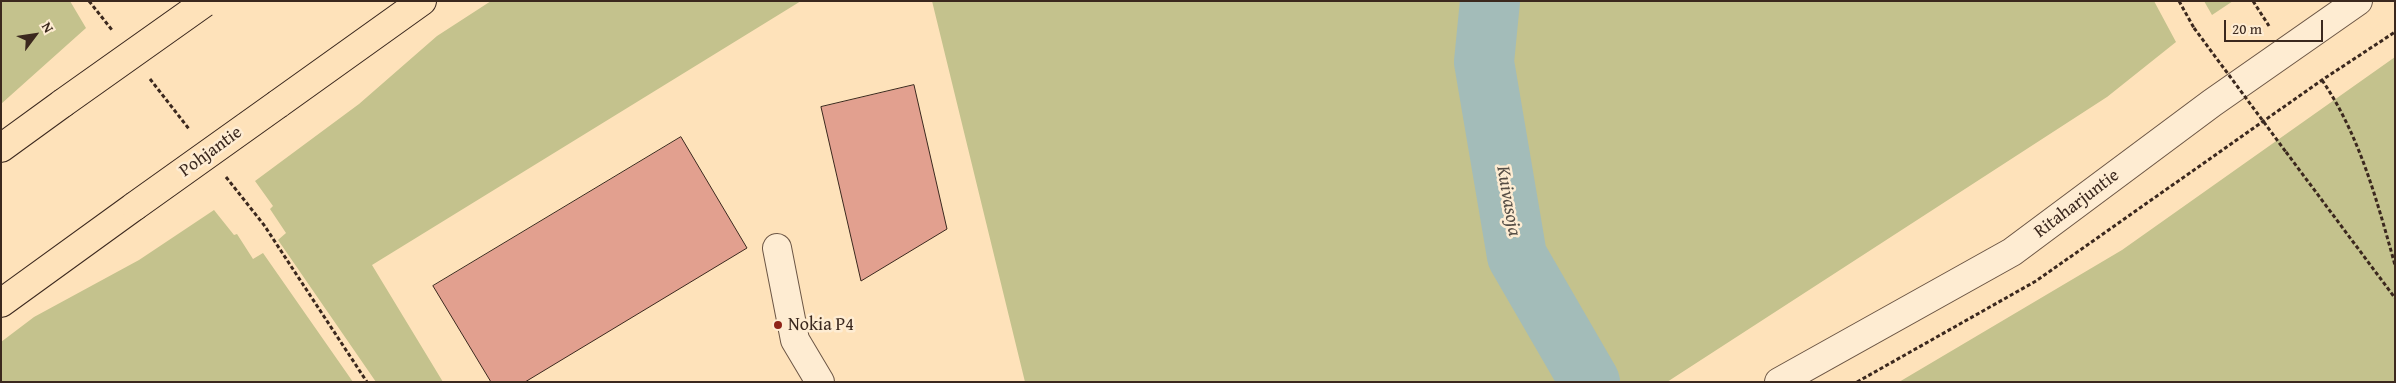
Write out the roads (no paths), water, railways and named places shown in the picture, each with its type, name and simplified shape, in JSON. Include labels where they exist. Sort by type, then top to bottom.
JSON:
[{"type":"highway","name":"Pohjantie","points":[[1,303],[422,1]]},
{"type":"highway","points":[[1,148],[205,2]]},
{"type":"street","name":"Ritaharjuntie","points":[[1779,382],[2012,252],[2212,103],[2358,1]]},
{"type":"street","points":[[777,248],[794,340],[820,382]]},
{"type":"waterway","name":"Kuivasoja","points":[[1490,1],[1484,62],[1517,256],[1590,382]]},
{"type":"place","name":"Nokia P4","points":[[778,325]]}]
